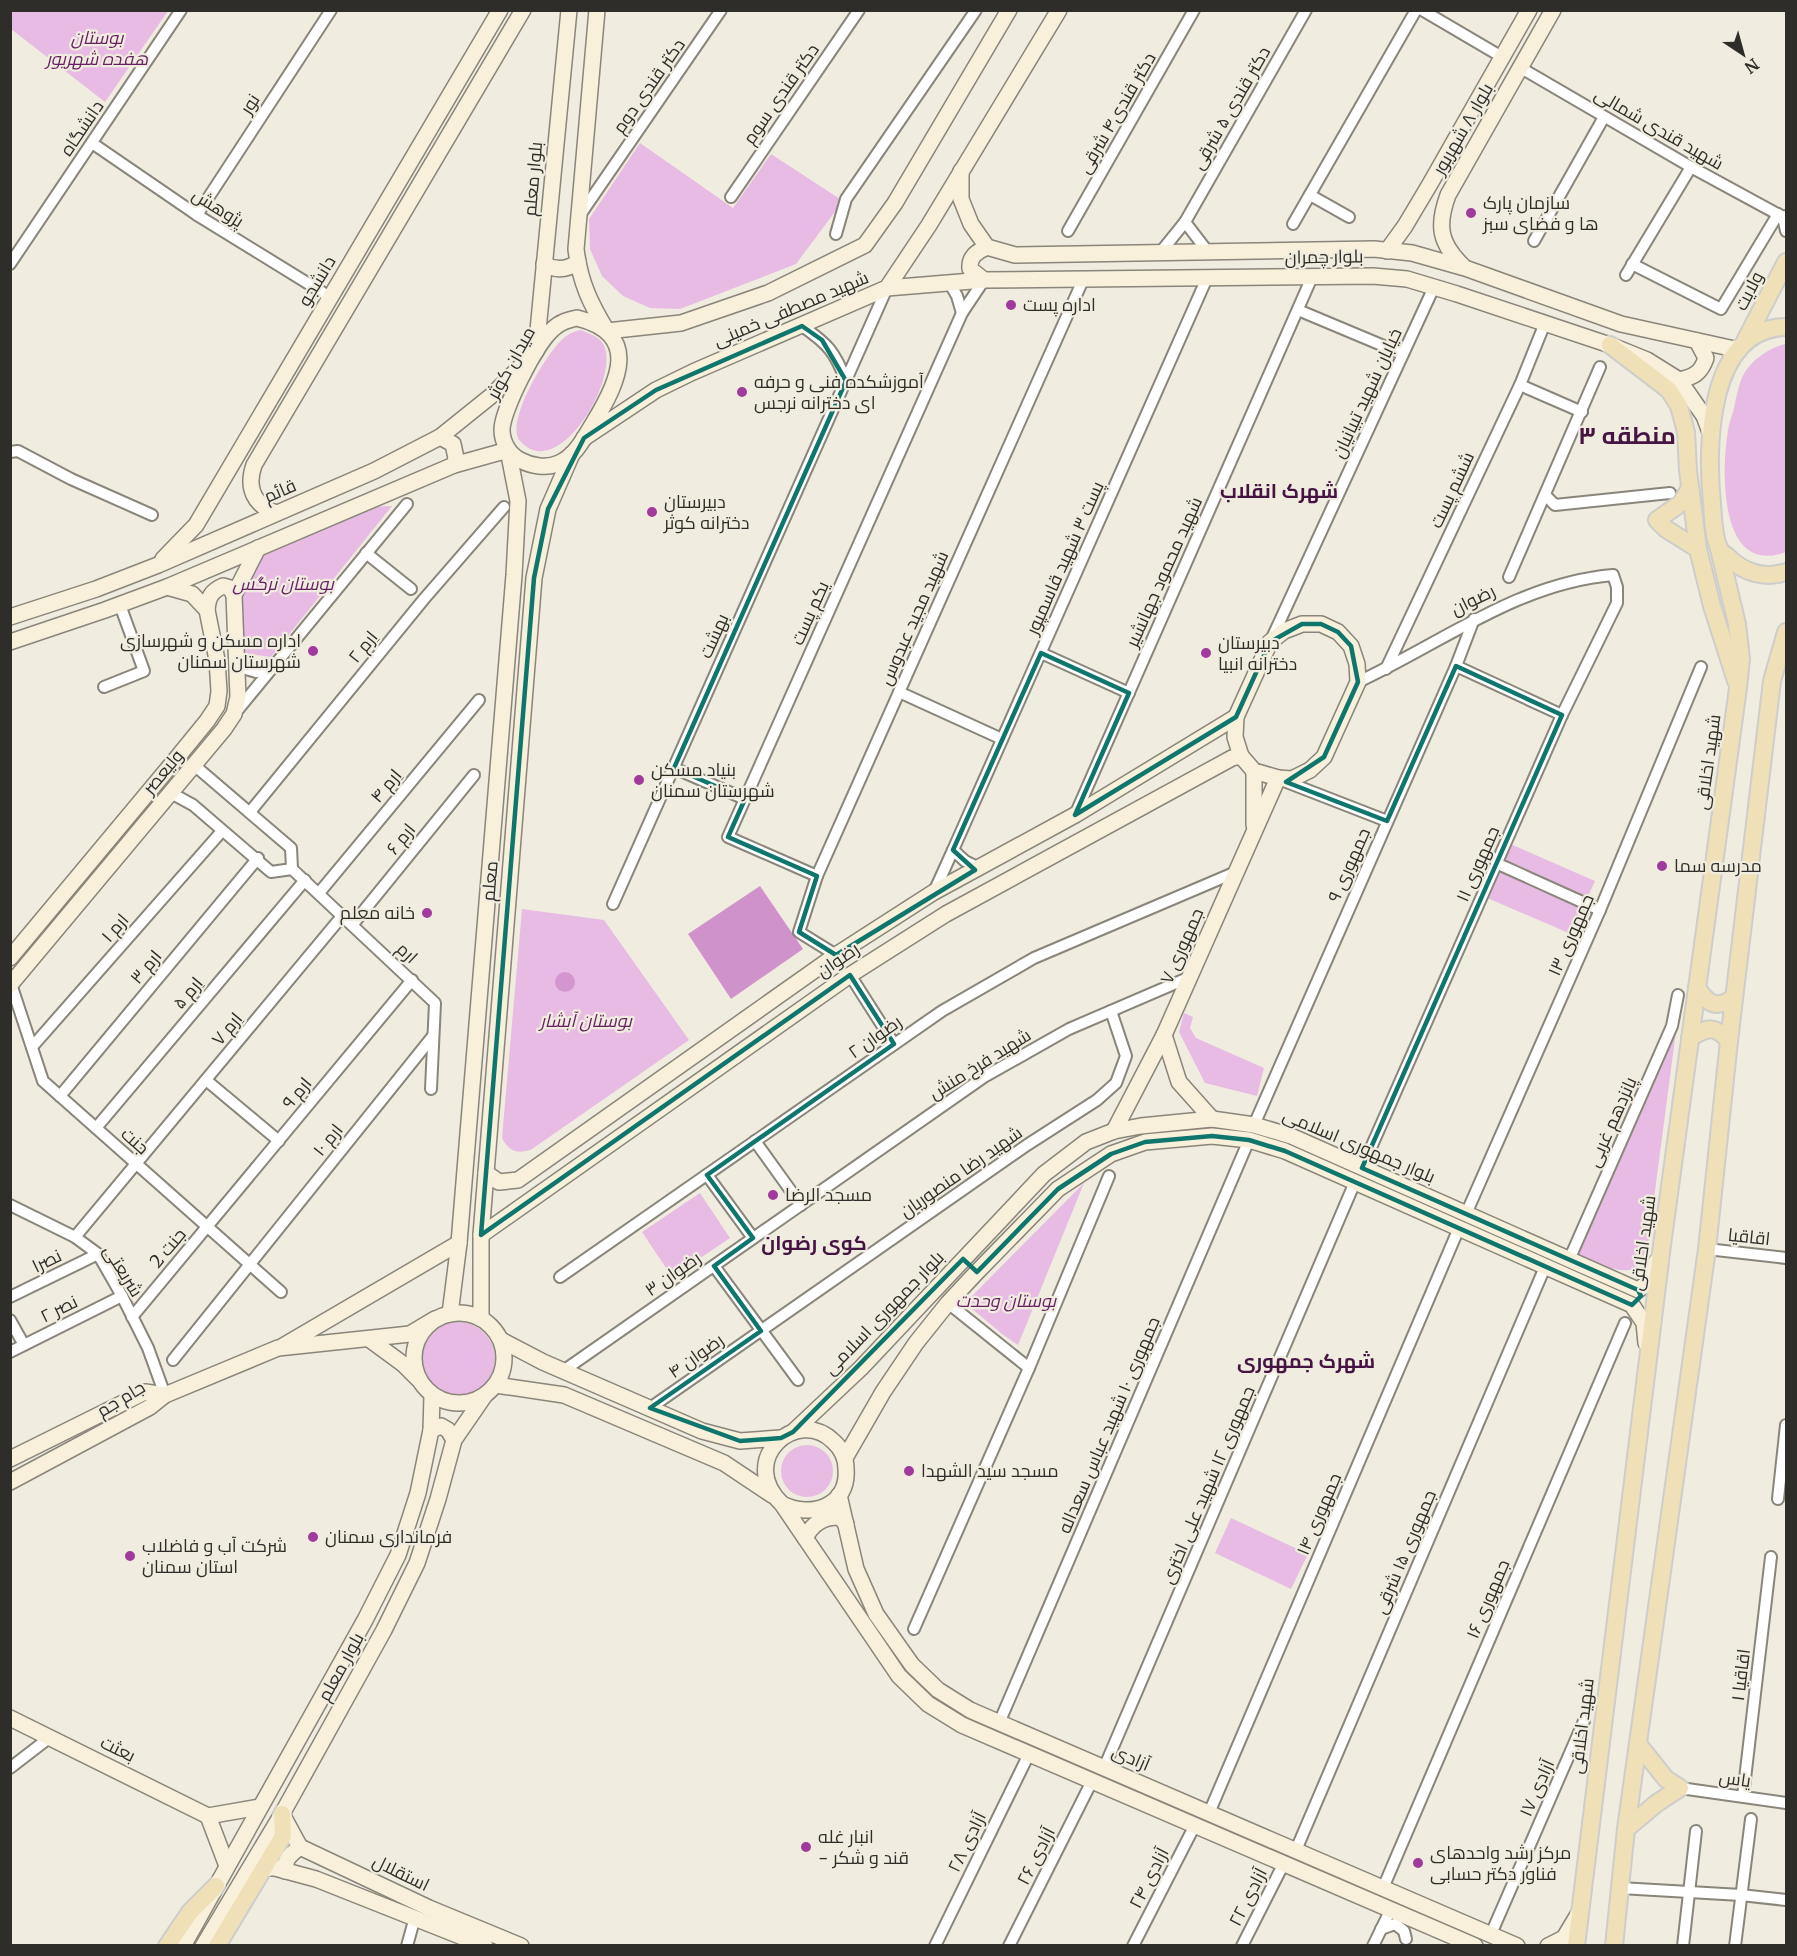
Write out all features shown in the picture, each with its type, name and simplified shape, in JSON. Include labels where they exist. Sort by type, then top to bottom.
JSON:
[{"type":"main road","name":"دانشجو","points":[[158,565],[196,525],[500,10]]},
{"type":"main road","points":[[276,513],[265,509],[256,501],[251,489],[250,477],[254,465],[523,10]]},
{"type":"main road","name":"بلوار معلم","points":[[536,351],[568,10]]},
{"type":"main road","points":[[10,642],[167,587],[454,465],[508,450],[518,459],[544,467],[558,464],[572,454],[605,403],[619,368],[620,355],[584,289],[576,249],[597,10]]},
{"type":"main road","name":"شهید مصطفی خمینی","points":[[607,331],[681,323],[768,293],[866,245],[895,203],[1009,10]]},
{"type":"main road","name":"شهید مصطفی خمینی","points":[[584,438],[656,390],[887,288],[1059,10]]},
{"type":"main road","name":"بلوار ۸ شهریور","points":[[1386,251],[1410,218],[1529,10]]},
{"type":"main road","name":"بلوار ۸ شهریور","points":[[1465,268],[1450,254],[1442,235],[1441,214],[1448,195],[1553,10]]},
{"type":"main road","points":[[458,81],[475,91]]},
{"type":"main road","points":[[1467,118],[1486,129]]},
{"type":"main road","points":[[961,171],[960,199],[970,224],[987,247],[976,252],[969,261],[970,270],[984,280]]},
{"type":"main road","name":"بلوار چمران","points":[[987,247],[1015,255],[1386,251],[1412,253],[1465,268],[1621,324],[1697,341],[1743,344]]},
{"type":"main road","points":[[544,264],[561,270],[578,262]]},
{"type":"main road","name":"ولایت","points":[[1711,435],[1715,401],[1724,374],[1743,344],[1786,262]]},
{"type":"main road","name":"بلوار چمران","points":[[887,288],[984,280],[1373,276],[1407,279],[1545,323],[1647,360],[1679,380],[1704,416],[1711,435]]},
{"type":"main road","points":[[330,297],[348,306]]},
{"type":"main road","name":"میدان کوثر","points":[[508,450],[501,431],[503,417],[536,351],[550,331],[564,321],[577,318],[594,322],[607,331]]},
{"type":"main road","points":[[1743,344],[1772,327],[1786,327]]},
{"type":"main road","points":[[1679,380],[1692,377],[1702,369],[1706,358],[1697,341]]},
{"type":"main road","points":[[1610,345],[1669,390],[1679,406],[1686,432],[1698,549],[1738,688]]},
{"type":"main road","name":"قائم","points":[[10,617],[96,589],[158,565],[374,471],[440,437],[491,396],[536,351]]},
{"type":"main road","name":"شهید اخلاقی","points":[[1576,1946],[1662,1245],[1741,659],[1737,624],[1714,527],[1708,469],[1711,435]]},
{"type":"main road","points":[[440,437],[453,444],[456,458],[454,465]]},
{"type":"main road","name":"معلم","points":[[450,1314],[459,1243],[514,575],[518,501],[508,450]]},
{"type":"main road","name":"معلم","points":[[481,1318],[481,1235],[534,578],[548,509],[572,454]]},
{"type":"main road","points":[[1690,488],[1681,503],[1657,520],[1666,529],[1698,549]]},
{"type":"main road","name":"ولیعصر","points":[[11,985],[195,765],[234,714],[238,697],[234,595],[258,548]]},
{"type":"main road","points":[[1719,549],[1735,564],[1754,574],[1776,576],[1786,572]]},
{"type":"main road","points":[[207,610],[209,597],[216,589],[223,586],[230,588],[234,595]]},
{"type":"main road","points":[[167,587],[192,594],[207,610]]},
{"type":"main road","name":"ولیعصر","points":[[10,958],[177,759],[217,706],[219,692],[217,660],[207,610]]},
{"type":"main road","points":[[1302,624],[1321,624],[1338,632],[1351,646],[1357,664],[1358,682],[1324,757],[1310,770],[1292,779],[1278,778],[1254,771],[1241,756],[1235,736],[1236,717],[1270,642],[1284,631],[1302,624]]},
{"type":"main road","points":[[1614,1946],[1626,1830],[1707,1249],[1772,681],[1786,632]]},
{"type":"main road","name":"رضوان","points":[[486,1173],[500,1182],[518,1180],[836,955],[934,892],[1075,815],[1236,717]]},
{"type":"main road","name":"رضوان","points":[[481,1235],[850,975],[946,914],[1232,758],[1241,756]]},
{"type":"main road","points":[[1254,771],[1254,831]]},
{"type":"main road","name":"جمهوری ۷","points":[[1114,1131],[1164,1035],[1278,778]]},
{"type":"main road","points":[[1697,988],[1704,999],[1713,1004],[1723,1005],[1734,998]]},
{"type":"main road","points":[[1690,1038],[1702,1030],[1713,1029],[1722,1033],[1729,1041]]},
{"type":"main road","points":[[1164,1035],[1179,1082],[1212,1119]]},
{"type":"main road","name":"بلوار جمهوری اسلامی","points":[[787,1435],[861,1368],[1044,1174],[1086,1142],[1114,1131],[1141,1126],[1212,1119],[1254,1125],[1291,1136],[1638,1290]]},
{"type":"main road","name":"بلوار جمهوری اسلامی","points":[[845,1458],[916,1343],[977,1272],[1058,1189],[1111,1154],[1145,1142],[1212,1136],[1249,1140],[1285,1151],[1632,1305]]},
{"type":"main road","points":[[165,1395],[278,1348],[459,1243]]},
{"type":"main road","points":[[1648,1358],[1644,1323],[1632,1305],[1641,1300],[1638,1290],[1649,1282],[1662,1245]]},
{"type":"main road","points":[[963,1259],[977,1272]]},
{"type":"main road","points":[[278,1348],[410,1334],[435,1319],[450,1314],[471,1314],[481,1318],[493,1328],[501,1340],[504,1355],[503,1371],[491,1390],[473,1402],[459,1404],[445,1402],[432,1396],[403,1364],[369,1339]]},
{"type":"main road","points":[[418,1380],[414,1366],[417,1340],[435,1319]]},
{"type":"main road","points":[[491,1390],[564,1395],[724,1463],[793,1510],[806,1512],[819,1510],[830,1504],[839,1495],[846,1477],[845,1458],[834,1442],[818,1432],[806,1430],[787,1435],[740,1440],[702,1431],[563,1371],[501,1340]]},
{"type":"main road","name":"بلوار معلم","points":[[203,1946],[282,1814],[384,1630],[417,1563],[454,1440],[491,1390]]},
{"type":"main road","name":"جام جم","points":[[10,1459],[145,1392],[165,1395]]},
{"type":"main road","name":"جام جم","points":[[10,1482],[150,1407],[165,1395]]},
{"type":"main road","name":"بلوار معلم","points":[[216,1886],[366,1620],[398,1555],[418,1493],[431,1430],[432,1396]]},
{"type":"main road","points":[[431,1430],[441,1426],[448,1430],[454,1440]]},
{"type":"main road","points":[[777,1500],[767,1484],[766,1459],[772,1447],[787,1435]]},
{"type":"main road","name":"آزادی","points":[[839,1495],[856,1569],[876,1614],[912,1665],[938,1690],[970,1710],[999,1723],[1517,1946]]},
{"type":"main road","name":"آزادی","points":[[777,1500],[899,1676],[928,1704],[962,1725],[1475,1946]]},
{"type":"main road","points":[[805,1538],[810,1528],[831,1516],[840,1517],[846,1524]]},
{"type":"main road","name":"بعثت","points":[[10,1718],[208,1816]]},
{"type":"main road","points":[[1626,1830],[1657,1803],[1680,1788],[1666,1779],[1638,1744]]},
{"type":"main road","points":[[227,1866],[208,1816],[260,1807]]},
{"type":"main road","points":[[282,1814],[300,1847],[285,1862],[285,1871]]},
{"type":"main road","points":[[217,1946],[283,1836],[282,1814]]},
{"type":"main road","points":[[1238,1844],[1245,1828]]},
{"type":"main road","name":"استقلال","points":[[300,1847],[429,1908],[521,1946]]},
{"type":"main road","name":"استقلال","points":[[264,1868],[316,1879],[485,1946]]},
{"type":"main road","points":[[178,1945],[190,1912],[216,1886]]},
{"type":"main road","points":[[1551,1945],[1564,1938],[1579,1913]]},
{"type":"street","name":"دانشگاه","points":[[10,264],[181,10]]},
{"type":"street","name":"نور","points":[[196,215],[331,10]]},
{"type":"street","name":"دکتر قندی دوم","points":[[579,217],[721,10]]},
{"type":"street","name":"دکتر قندی سوم","points":[[731,196],[859,10]]},
{"type":"street","points":[[836,234],[846,199],[976,10]]},
{"type":"street","name":"دکتر قندی۴ شرقی","points":[[1068,231],[1194,10]]},
{"type":"street","name":"دکتر قندی ۵ شرقی","points":[[1160,253],[1185,222],[1306,10]]},
{"type":"street","points":[[1293,224],[1416,10]]},
{"type":"street","points":[[1422,10],[1502,57]]},
{"type":"street","name":"شهید قندی شمالی","points":[[1521,68],[1691,167],[1782,216]]},
{"type":"street","points":[[1534,242],[1605,117]]},
{"type":"street","name":"پژوهش","points":[[92,143],[196,215],[330,297]]},
{"type":"street","points":[[583,167],[591,182],[597,184],[604,180]]},
{"type":"street","points":[[1626,275],[1691,167]]},
{"type":"street","points":[[1310,195],[1349,217]]},
{"type":"street","points":[[1632,264],[1721,309],[1782,216]]},
{"type":"street","points":[[1782,216],[1786,231]]},
{"type":"street","points":[[1185,222],[1208,252]]},
{"type":"street","name":"شهید محمود جهانشیر","points":[[1075,815],[1312,277]]},
{"type":"street","name":"پست ۳ شهید قاسمپور","points":[[934,892],[1207,278]]},
{"type":"street","name":"یکم پست","points":[[817,876],[728,837],[962,313],[984,280]]},
{"type":"street","name":"شهید مجید عبدوس","points":[[836,955],[799,932],[817,876],[1083,280]]},
{"type":"street","points":[[949,282],[957,296],[962,313]]},
{"type":"street","name":"خیابان شهید تبیانیان","points":[[1270,642],[1434,287]]},
{"type":"street","name":"بهشت","points":[[613,904],[887,288]]},
{"type":"street","points":[[1298,310],[1403,354]]},
{"type":"street","name":"ششم پست","points":[[1386,669],[1520,385],[1545,323]]},
{"type":"street","points":[[802,326],[822,340],[837,359],[846,381]]},
{"type":"street","points":[[1509,577],[1600,366]]},
{"type":"street","points":[[1520,385],[1582,412]]},
{"type":"street","points":[[10,452],[18,451],[71,479],[152,515]]},
{"type":"street","points":[[1545,495],[1554,505],[1670,493]]},
{"type":"street","points":[[234,714],[407,504]]},
{"type":"street","name":"اِرم ۲","points":[[249,812],[423,599],[504,507]]},
{"type":"street","points":[[366,553],[411,589]]},
{"type":"street","name":"رضوان","points":[[1358,682],[1386,669],[1474,619],[1530,594],[1589,577],[1613,575]]},
{"type":"street","name":"جمهوری ۱۱","points":[[1362,1167],[1562,715],[1617,603],[1617,587],[1613,575]]},
{"type":"street","points":[[104,687],[144,671],[120,605]]},
{"type":"street","name":"جمهوری ۹","points":[[1254,1125],[1456,666],[1474,619]]},
{"type":"street","points":[[1041,652],[1129,693]]},
{"type":"street","points":[[236,666],[256,672],[269,671]]},
{"type":"street","points":[[1456,666],[1562,715]]},
{"type":"street","name":"جمهوری ۱۳","points":[[1466,1214],[1600,910],[1701,667]]},
{"type":"street","points":[[899,692],[1002,739]]},
{"type":"street","name":"اِرم ۴","points":[[319,893],[479,700]]},
{"type":"street","points":[[171,793],[193,805],[272,872],[292,869],[291,848],[195,765]]},
{"type":"street","points":[[674,768],[745,800]]},
{"type":"street","name":"ارم ۶","points":[[352,924],[474,776]]},
{"type":"street","points":[[1278,778],[1387,820]]},
{"type":"street","name":"ارم ۱","points":[[32,1047],[222,831]]},
{"type":"street","points":[[953,850],[965,861],[979,868]]},
{"type":"street","name":"ارم ۳","points":[[60,1096],[258,858]]},
{"type":"street","points":[[1496,863],[1600,910]]},
{"type":"street","name":"ارم","points":[[292,869],[435,1002],[430,1089]]},
{"type":"street","name":"رضوان ۲","points":[[560,1277],[942,1011],[1034,958],[1236,872]]},
{"type":"street","name":"اِرم ۵","points":[[96,1128],[305,880]]},
{"type":"street","name":"اِرم ۷","points":[[75,1237],[344,915]]},
{"type":"street","points":[[850,975],[894,1044]]},
{"type":"street","name":"شهید فرخ منش","points":[[801,1205],[984,1077],[1069,1029],[1190,977]]},
{"type":"street","name":"ارم ۹","points":[[207,1227],[412,980]]},
{"type":"street","name":"جنت","points":[[11,985],[43,1081],[281,1292]]},
{"type":"street","name":"پانزدهم غربی","points":[[1569,1260],[1672,1026],[1678,995]]},
{"type":"street","name":"شهید رضا منصوریان","points":[[761,1331],[1027,1145],[1097,1100],[1116,1083],[1126,1056],[1112,1011]]},
{"type":"street","name":"ارم ۱۰","points":[[173,1360],[433,1036]]},
{"type":"street","points":[[206,1080],[279,1141]]},
{"type":"street","name":"جمهوری ۱۰ شهید عباس سعداله","points":[[999,1723],[1249,1140]]},
{"type":"street","points":[[755,1141],[801,1205]]},
{"type":"street","points":[[707,1175],[753,1238]]},
{"type":"street","points":[[914,1629],[1029,1368],[1109,1176]]},
{"type":"street","name":"جمهوری ۱۲ شهید علی اختری","points":[[1104,1768],[1355,1182]]},
{"type":"street","name":"شریعتی","points":[[10,1205],[75,1237],[98,1254],[148,1348],[165,1395]]},
{"type":"street","name":"رضوان ۳","points":[[563,1371],[801,1205]]},
{"type":"street","name":"جنت 2","points":[[132,1317],[207,1227]]},
{"type":"street","name":"جمهوری ۱۴","points":[[1209,1813],[1459,1228]]},
{"type":"street","name":"اقاقیا","points":[[1707,1249],[1786,1258]]},
{"type":"street","name":"نصرا","points":[[10,1297],[98,1254]]},
{"type":"street","points":[[714,1266],[798,1380]]},
{"type":"street","name":"جمهوری ۱۵ شرقی","points":[[1296,1850],[1545,1267]]},
{"type":"street","name":"نصر ۲","points":[[10,1352],[122,1296]]},
{"type":"street","points":[[948,1303],[1029,1368]]},
{"type":"street","points":[[10,1320],[24,1345]]},
{"type":"street","name":"جمهوری ۱۶","points":[[1383,1888],[1624,1323]]},
{"type":"street","name":"رضوان ۴","points":[[650,1408],[761,1331]]},
{"type":"street","points":[[1778,1499],[1786,1425]]},
{"type":"street","name":"اقاقیا ۱","points":[[1743,1796],[1771,1557]]},
{"type":"street","name":"آزادی ۱۷","points":[[1491,1934],[1584,1721]]},
{"type":"street","points":[[10,1768],[49,1738]]},
{"type":"street","name":"آزادی ۲۸","points":[[935,1946],[1029,1754]]},
{"type":"street","name":"آزادی ۲۶","points":[[1009,1946],[1092,1781]]},
{"type":"street","name":"یاس","points":[[1680,1788],[1786,1803]]},
{"type":"street","points":[[1735,1946],[1751,1819]]},
{"type":"street","name":"آزادی ۲۴","points":[[1133,1946],[1195,1825]]},
{"type":"street","points":[[1683,1946],[1696,1831]]},
{"type":"street","name":"آزادی ۲۲","points":[[1242,1946],[1284,1863]]},
{"type":"street","points":[[1620,1888],[1786,1900]]},
{"type":"street","points":[[1373,1946],[1391,1910]]},
{"type":"street","points":[[407,1946],[415,1917]]},
{"type":"street","points":[[1404,1942],[1416,1920]]},
{"type":"street","points":[[1381,1929],[1395,1924],[1404,1931],[1404,1942]]},
{"type":"highlighted area","points":[[802,326],[822,340],[846,381],[674,768],[745,799],[728,837],[817,876],[799,932],[836,955],[975,870],[953,850],[1041,653],[1129,693],[1075,815],[1236,717],[1270,642],[1302,624],[1321,624],[1338,632],[1351,646],[1358,682],[1324,757],[1286,782],[1387,821],[1456,666],[1562,715],[1362,1168],[1638,1290],[1641,1296],[1632,1305],[1285,1151],[1249,1140],[1212,1136],[1145,1142],[1111,1154],[1058,1189],[977,1272],[963,1259],[793,1432],[781,1438],[740,1441],[650,1408],[761,1331],[714,1266],[753,1238],[707,1175],[894,1044],[850,975],[481,1235],[534,578],[548,509],[584,438],[656,390]]},
{"type":"green space","name":"بوستان هفده شهریور","points":[[10,11],[168,11],[105,102],[11,29]]},
{"type":"green space","points":[[640,143],[733,208],[771,154],[843,201],[796,264],[680,309],[650,308],[623,296],[602,276],[590,249],[589,219]]},
{"type":"green space","points":[[581,330],[601,341],[606,355],[605,375],[597,397],[585,418],[570,437],[553,448],[536,451],[520,441],[517,432],[523,404],[539,371],[558,344],[569,334]]},
{"type":"green space","points":[[1786,344],[1786,552],[1763,556],[1747,549],[1736,534],[1729,513],[1725,490],[1726,443],[1738,389],[1745,372],[1755,360],[1765,353]]},
{"type":"green space","name":"بوستان نرگس","points":[[392,506],[271,657],[242,653],[243,581],[260,554],[363,507]]},
{"type":"green space","points":[[1508,843],[1595,881],[1571,934],[1485,897]]},
{"type":"green space","name":"بوستان آبشار","points":[[522,909],[604,920],[689,1040],[532,1149],[518,1152],[511,1149],[502,1138]]},
{"type":"green space","points":[[1184,1013],[1193,1017],[1190,1028],[1196,1038],[1264,1068],[1257,1096],[1205,1083],[1179,1032]]},
{"type":"green space","points":[[1676,1031],[1647,1252],[1639,1265],[1633,1269],[1607,1267],[1572,1253]]},
{"type":"green space","name":"بوستان وحدت","points":[[1084,1183],[1018,1345],[965,1303]]},
{"type":"green space","points":[[700,1193],[730,1238],[672,1277],[642,1232]]},
{"type":"green space","points":[[458,1322],[472,1325],[484,1333],[492,1345],[495,1359],[492,1373],[484,1385],[472,1393],[458,1396],[444,1393],[432,1385],[424,1373],[421,1359],[424,1345],[432,1333],[444,1325]]},
{"type":"green space","points":[[807,1445],[821,1449],[829,1457],[833,1471],[829,1485],[821,1493],[807,1497],[793,1493],[785,1485],[781,1471],[785,1457],[793,1449]]},
{"type":"green space","points":[[1231,1518],[1308,1554],[1291,1589],[1215,1553]]},
{"type":"shaded area","points":[[760,886],[803,949],[731,999],[688,934]]},
{"type":"shaded area","points":[[565,972],[572,975],[575,982],[572,989],[565,992],[558,989],[555,982],[558,975]]},
{"type":"place","name":"سازمان پارک ها و فضای سبز","points":[[1471,213]]},
{"type":"place","name":"اداره پست","points":[[1011,305]]},
{"type":"place","name":"آموزشکده فنی و حرفه ای دخترانه نرجس","points":[[742,392]]},
{"type":"place","name":"دبیرستان دخترانه کوثر","points":[[652,512]]},
{"type":"place","name":"اداره مسکن و شهرسازی شهرستان سمنان","points":[[313,651]]},
{"type":"place","name":"دبیرستان دخترانه انبیا","points":[[1206,653]]},
{"type":"place","name":"بنیاد مسکن شهرستان سمنان","points":[[639,780]]},
{"type":"place","name":"مدرسه سما","points":[[1662,866]]},
{"type":"place","name":"خانه معلم","points":[[427,913]]},
{"type":"place","name":"مسجد الرضا","points":[[773,1195]]},
{"type":"place","name":"مسجد سید الشهدا","points":[[909,1471]]},
{"type":"place","name":"فرمانداری سمنان","points":[[313,1537]]},
{"type":"place","name":"شرکت آب و فاضلاب استان سمنان","points":[[130,1556]]},
{"type":"place","name":"انبار غله - قند و شکر","points":[[806,1847]]},
{"type":"place","name":"مرکز رشد واحدهای فناور دکتر حسابی","points":[[1418,1863]]},
{"type":"district","name":"منطقه ۳","points":[[1627,436]]},
{"type":"district","name":"شهرک انقلاب","points":[[1279,491]]},
{"type":"district","name":"کوی رضوان","points":[[814,1243]]},
{"type":"district","name":"شهرک جمهوری","points":[[1306,1361]]}]
